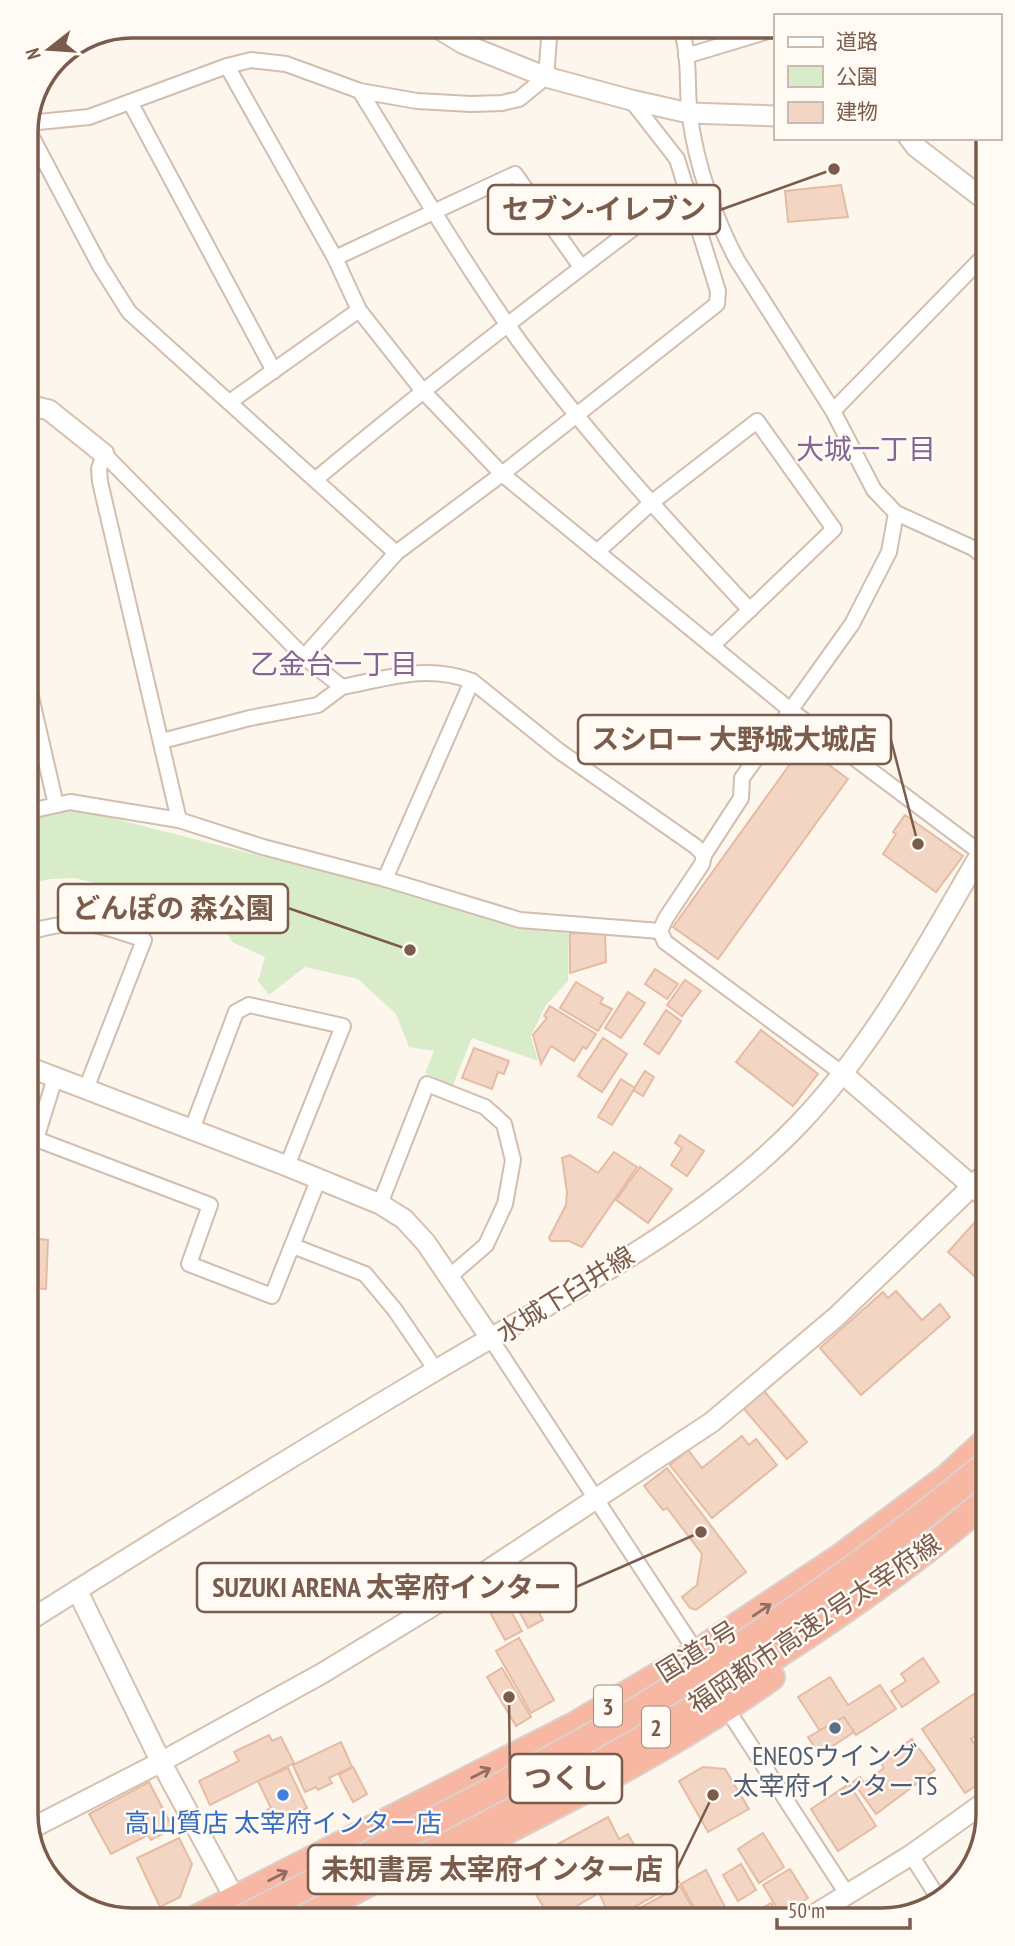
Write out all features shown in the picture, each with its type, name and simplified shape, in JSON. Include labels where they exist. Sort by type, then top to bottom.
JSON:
[{"type":"highway","name":"国道3号","points":[[251,1907],[576,1725],[696,1653],[840,1558],[947,1478],[976,1451]]},
{"type":"highway","name":"福岡都市高速2号太宰府線","points":[[252,1907],[582,1743],[705,1669],[865,1562],[976,1473]]},
{"type":"highway","name":"福岡都市高速2号太宰府線","points":[[322,1907],[593,1763],[719,1690],[879,1584],[976,1509]]},
{"type":"highway","name":"3","points":[[358,1907],[610,1777],[727,1709],[976,1526]]},
{"type":"street","points":[[455,38],[546,77],[632,100],[689,113],[774,116]]},
{"type":"street","points":[[40,123],[89,117],[227,66],[251,60],[286,64],[360,91],[417,101],[502,103],[519,99],[546,77],[549,39]]},
{"type":"street","points":[[684,39],[693,143],[725,238],[737,260],[833,411],[874,490],[896,513],[976,550]]},
{"type":"street","points":[[686,55],[741,39]]},
{"type":"street","points":[[227,66],[335,258],[359,310],[422,390],[502,474],[789,709],[976,845]]},
{"type":"street","points":[[360,91],[507,324],[577,415],[650,503],[750,610]]},
{"type":"street","points":[[304,657],[396,553],[502,474],[717,304],[718,292],[677,159],[632,100]]},
{"type":"street","points":[[130,102],[274,371]]},
{"type":"street","points":[[911,140],[976,193]]},
{"type":"street","points":[[39,147],[100,266],[130,312],[396,553]]},
{"type":"street","points":[[335,258],[515,174],[581,267]]},
{"type":"street","points":[[316,479],[422,390],[687,188]]},
{"type":"street","points":[[833,411],[976,264]]},
{"type":"street","points":[[231,401],[359,310]]},
{"type":"street","points":[[39,407],[50,410],[104,454],[304,657],[342,687]]},
{"type":"street","points":[[597,552],[650,503],[757,421],[834,529],[712,646]]},
{"type":"street","points":[[104,454],[99,469],[100,482],[179,820]]},
{"type":"street","points":[[896,513],[889,552],[852,624],[742,778],[741,798],[660,931],[665,942],[843,1074],[976,1181]]},
{"type":"street","points":[[162,741],[250,718],[318,705],[342,687],[422,671],[455,675],[472,681],[559,751],[704,855]]},
{"type":"street","points":[[385,879],[472,681]]},
{"type":"street","points":[[39,730],[56,805]]},
{"type":"street","points":[[39,809],[70,802],[179,820],[520,920],[660,931]]},
{"type":"street","name":"水城下臼井線","points":[[38,1615],[660,1236],[749,1170],[799,1124],[843,1074],[886,1014],[976,862]]},
{"type":"street","points":[[39,930],[60,925],[92,923],[144,940],[86,1089]]},
{"type":"street","points":[[192,1129],[236,1012],[249,1005],[343,1026],[288,1166]]},
{"type":"street","points":[[38,1071],[319,1178],[380,1204],[404,1219],[450,1276],[696,1653]]},
{"type":"street","points":[[38,1131],[55,1078]]},
{"type":"street","points":[[380,1204],[427,1084],[485,1107],[504,1124],[513,1160],[505,1204],[486,1245],[450,1276]]},
{"type":"street","points":[[38,1140],[209,1205],[189,1264],[272,1296],[319,1178]]},
{"type":"street","points":[[39,1824],[161,1762],[321,1674],[449,1596],[712,1422],[836,1317],[976,1191]]},
{"type":"street","points":[[293,1247],[365,1274],[395,1310],[436,1370]]},
{"type":"street","points":[[77,1590],[161,1762],[239,1907]]},
{"type":"street","points":[[727,1709],[847,1894]]},
{"type":"street","points":[[825,1908],[911,1855],[976,1808]]},
{"type":"street","points":[[911,1855],[934,1892]]},
{"type":"green space","points":[[80,810],[569,934],[568,981],[546,1005],[531,1036],[538,1061],[472,1038],[453,1085],[425,1073],[434,1051],[409,1047],[396,1014],[358,979],[305,967],[269,995],[258,981],[265,957],[232,942],[224,928],[181,919],[127,891],[75,878],[39,881],[39,815]]},
{"type":"building","points":[[841,185],[848,217],[788,222],[785,191]]},
{"type":"building","points":[[803,746],[848,779],[718,959],[673,927]]},
{"type":"building","points":[[905,815],[963,856],[936,892],[883,854]]},
{"type":"building","points":[[570,933],[605,934],[606,962],[570,973]]},
{"type":"building","points":[[655,969],[678,984],[667,999],[645,984]]},
{"type":"building","points":[[685,980],[701,991],[682,1016],[667,1005]]},
{"type":"building","points":[[576,982],[603,998],[600,1003],[612,1009],[598,1031],[560,1008]]},
{"type":"building","points":[[628,992],[645,1003],[621,1038],[605,1028]]},
{"type":"building","points":[[550,1006],[596,1034],[574,1061],[551,1046],[541,1064],[533,1035],[547,1018],[544,1016]]},
{"type":"building","points":[[666,1010],[681,1021],[659,1054],[644,1044]]},
{"type":"building","points":[[761,1030],[818,1074],[793,1106],[736,1062]]},
{"type":"building","points":[[603,1038],[627,1054],[602,1092],[578,1076]]},
{"type":"building","points":[[474,1048],[509,1061],[504,1074],[498,1072],[492,1089],[462,1078]]},
{"type":"building","points":[[645,1071],[654,1077],[643,1096],[633,1090]]},
{"type":"building","points":[[621,1079],[635,1088],[612,1125],[598,1117]]},
{"type":"building","points":[[680,1135],[704,1151],[687,1176],[671,1165],[682,1148],[675,1143]]},
{"type":"building","points":[[614,1152],[637,1167],[582,1247],[569,1241],[551,1241],[549,1238],[566,1205],[562,1158],[570,1155],[598,1173]]},
{"type":"building","points":[[640,1167],[672,1189],[648,1223],[616,1200]]},
{"type":"building","points":[[976,1221],[976,1278],[948,1252]]},
{"type":"building","points":[[38,1239],[48,1240],[46,1289],[38,1288]]},
{"type":"building","points":[[896,1291],[922,1320],[940,1304],[950,1317],[861,1395],[820,1348],[883,1292],[888,1298]]},
{"type":"building","points":[[764,1391],[807,1442],[787,1459],[744,1409]]},
{"type":"building","points":[[742,1436],[749,1445],[756,1439],[777,1465],[712,1518],[670,1465],[688,1450],[702,1468]]},
{"type":"building","points":[[667,1468],[746,1572],[696,1610],[690,1608],[682,1597],[697,1585],[702,1554],[667,1508],[663,1510],[644,1486]]},
{"type":"building","points":[[528,1592],[543,1620],[528,1628],[513,1600]]},
{"type":"building","points":[[507,1604],[522,1631],[505,1640],[491,1614]]},
{"type":"building","points":[[519,1638],[554,1700],[531,1713],[496,1651]]},
{"type":"building","points":[[923,1658],[939,1682],[902,1707],[891,1691],[906,1681],[901,1674]]},
{"type":"building","points":[[502,1668],[531,1717],[516,1726],[487,1677]]},
{"type":"building","points":[[830,1677],[848,1705],[880,1685],[896,1709],[856,1735],[844,1717],[820,1731],[798,1697]]},
{"type":"building","points":[[974,1694],[976,1735],[971,1739],[976,1746],[976,1786],[965,1793],[922,1729]]},
{"type":"building","points":[[844,1717],[854,1732],[819,1755],[808,1737]]},
{"type":"building","points":[[269,1735],[272,1741],[281,1737],[294,1763],[210,1805],[199,1781],[239,1761],[234,1752]]},
{"type":"building","points":[[912,1739],[935,1770],[876,1814],[853,1782],[860,1777],[864,1783],[884,1768],[880,1762]]},
{"type":"building","points":[[341,1742],[352,1767],[329,1778],[332,1783],[318,1790],[316,1787],[305,1792],[293,1765]]},
{"type":"building","points":[[353,1767],[367,1794],[353,1802],[339,1775]]},
{"type":"building","points":[[703,1767],[725,1769],[749,1809],[708,1832],[679,1781]]},
{"type":"building","name":"高山質店 太宰府インター店","points":[[288,1768],[307,1808],[284,1819],[280,1815],[271,1820],[267,1810],[271,1808],[258,1781]]},
{"type":"building","points":[[149,1782],[173,1828],[151,1840],[148,1835],[111,1854],[89,1814]]},
{"type":"building","points":[[849,1784],[876,1826],[838,1851],[811,1809]]},
{"type":"building","points":[[608,1817],[619,1839],[628,1834],[646,1866],[574,1908],[544,1908],[519,1865]]},
{"type":"building","points":[[763,1833],[784,1867],[759,1883],[738,1849]]},
{"type":"building","points":[[179,1838],[192,1864],[180,1897],[160,1907],[137,1858]]},
{"type":"building","points":[[667,1861],[679,1882],[633,1908],[606,1908],[600,1895]]},
{"type":"building","points":[[741,1864],[756,1890],[738,1901],[723,1875]]},
{"type":"building","points":[[790,1869],[808,1898],[792,1908],[777,1908],[763,1885]]},
{"type":"building","points":[[706,1870],[725,1908],[694,1908],[681,1884]]},
{"type":"building","points":[[680,1886],[692,1908],[640,1908]]},
{"type":"place","name":"セブン-イレブン","points":[[834,169]]},
{"type":"place","name":"スシロー 大野城大城店","points":[[918,844]]},
{"type":"place","name":"どんぽの 森公園","points":[[410,950]]},
{"type":"place","name":"SUZUKI ARENA 太宰府インター","points":[[701,1532]]},
{"type":"place","name":"つくし","points":[[509,1697]]},
{"type":"place","name":"ENEOSウイング 太宰府インターTS","points":[[835,1728]]},
{"type":"place","name":"高山質店 太宰府インター店","points":[[283,1795]]},
{"type":"place","name":"未知書房 太宰府インター店","points":[[713,1795]]},
{"type":"district","name":"大城一丁目","points":[[866,448]]},
{"type":"district","name":"乙金台一丁目","points":[[334,663]]}]
